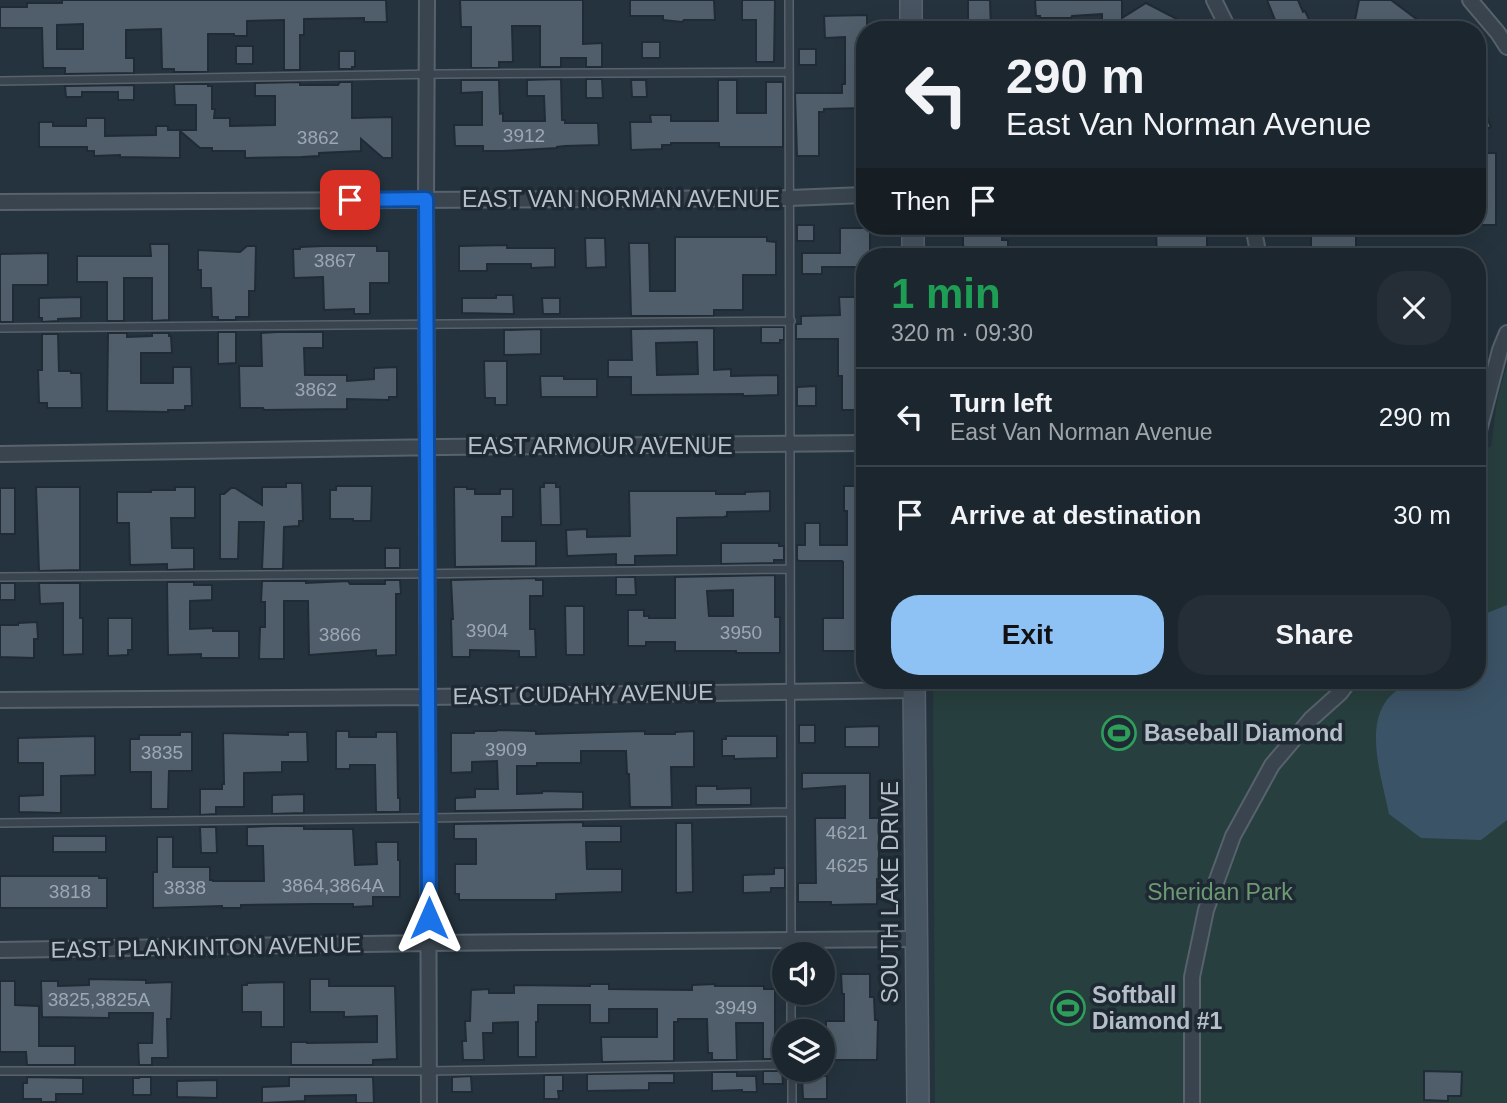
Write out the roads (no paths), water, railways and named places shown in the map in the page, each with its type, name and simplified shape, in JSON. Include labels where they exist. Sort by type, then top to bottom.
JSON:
[{"type":"main road","points":[[911,0],[911,21]]},
{"type":"main road","name":"SOUTH LAKE DRIVE","points":[[914,689],[918,1103]]},
{"type":"street","points":[[427,0],[429,1103]]},
{"type":"street","points":[[1214,0],[1224,21]]},
{"type":"street","points":[[1470,0],[1507,47]]},
{"type":"street","name":"EAST VAN NORMAN AVENUE","points":[[0,202],[790,198],[856,195]]},
{"type":"street","points":[[1486,404],[1507,333]]},
{"type":"street","name":"EAST ARMOUR AVENUE","points":[[0,454],[856,443]]},
{"type":"street","name":"EAST CUDAHY AVENUE","points":[[0,700],[427,697],[790,692],[856,688]]},
{"type":"street","points":[[1192,1103],[1192,977],[1206,910],[1233,836],[1272,765],[1311,719],[1343,689]]},
{"type":"street","name":"EAST PLANKINTON AVENUE","points":[[835,944],[917,939]]},
{"type":"street","name":"EAST PLANKINTON AVENUE","points":[[0,950],[429,943],[772,947]]},
{"type":"lane","points":[[789,0],[791,942]]},
{"type":"lane","points":[[0,81],[426,74],[789,72]]},
{"type":"lane","points":[[0,328],[791,321]]},
{"type":"lane","points":[[0,577],[790,569]]},
{"type":"lane","points":[[0,823],[790,812]]},
{"type":"lane","points":[[0,1072],[429,1072],[772,1065]]},
{"type":"lane","points":[[792,1082],[792,1103]]},
{"type":"water","points":[[1507,605],[1507,820],[1481,840],[1421,838],[1389,814],[1377,757],[1378,719],[1385,703],[1399,689],[1486,689],[1486,613]]},
{"type":"place","name":"Baseball Diamond","points":[[1119,733]]},
{"type":"place","name":"Softball Diamond #1","points":[[1068,1008]]},
{"type":"park label","name":"Sheridan Park","points":[[1220,892]]}]
